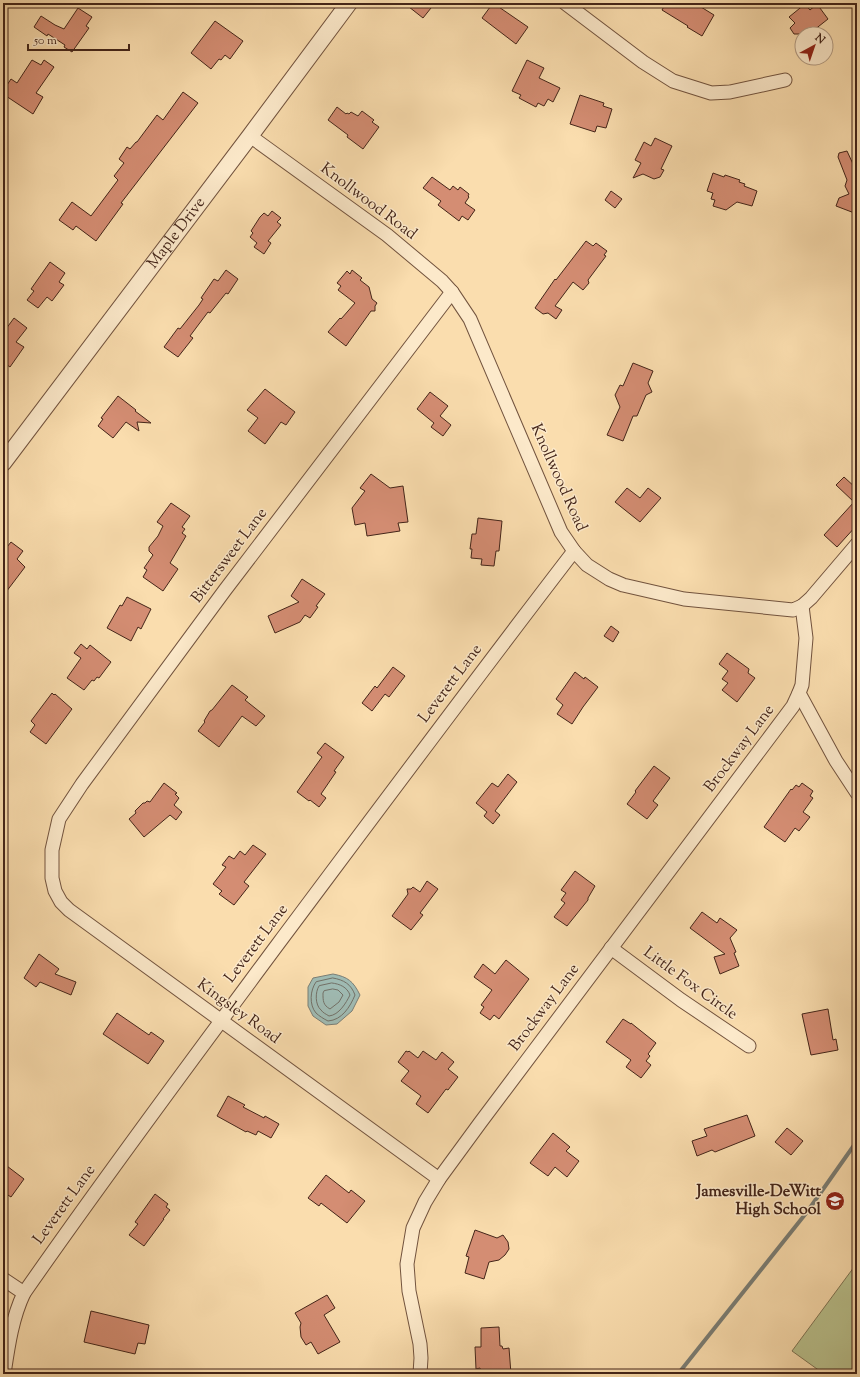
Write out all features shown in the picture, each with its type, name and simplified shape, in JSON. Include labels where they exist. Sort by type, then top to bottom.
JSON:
[{"type":"street","name":"Maple Drive","points":[[3,463],[349,3]]},
{"type":"street","points":[[565,3],[643,62],[673,81],[711,93],[730,92],[785,80]]},
{"type":"street","name":"Knollwood Road","points":[[250,136],[387,236],[442,281],[452,292],[470,320],[561,532],[574,551],[587,565],[609,579],[623,585],[684,599],[793,610],[802,606]]},
{"type":"street","name":"Bittersweet Lane","points":[[52,850],[59,819],[82,784],[225,590],[452,292]]},
{"type":"street","points":[[857,544],[811,598],[802,606],[806,638],[802,685],[799,693],[836,761],[857,793]]},
{"type":"street","name":"Leverett Lane","points":[[4,1374],[9,1342],[19,1302],[24,1293],[221,1020],[472,684],[574,551]]},
{"type":"street","name":"Brockway Lane","points":[[420,1374],[420,1344],[408,1291],[407,1264],[413,1228],[425,1202],[439,1179],[793,706],[799,693]]},
{"type":"street","name":"Kingsley Road","points":[[52,850],[52,878],[55,891],[68,910],[439,1179]]},
{"type":"street","name":"Little Fox Circle","points":[[611,948],[681,1000],[749,1046]]},
{"type":"street","points":[[3,1279],[24,1293]]},
{"type":"green space","points":[[857,1263],[857,1374],[824,1374],[792,1351]]},
{"type":"water","points":[[333,974],[350,980],[360,995],[352,1011],[337,1024],[326,1025],[313,1016],[308,1006],[308,987],[313,978]]},
{"type":"building","points":[[404,3],[435,3],[423,18]]},
{"type":"building","points":[[493,3],[528,27],[516,44],[482,18]]},
{"type":"building","points":[[666,3],[703,3],[701,7],[714,15],[702,36],[662,10]]},
{"type":"building","points":[[805,4],[810,10],[817,4],[828,19],[819,26],[794,26],[794,34],[790,28],[795,23],[789,17]]},
{"type":"building","points":[[78,8],[92,17],[86,26],[89,28],[72,52],[64,47],[65,45],[48,34],[47,36],[34,27],[41,16],[64,29]]},
{"type":"building","points":[[215,21],[243,41],[230,59],[225,55],[221,60],[219,59],[211,69],[191,53]]},
{"type":"building","points":[[32,60],[41,65],[44,60],[54,67],[36,93],[43,97],[33,114],[3,94],[3,91],[11,79],[17,83]]},
{"type":"building","points":[[527,60],[544,68],[539,78],[560,88],[553,102],[548,99],[544,106],[538,103],[536,107],[519,98],[521,95],[512,91]]},
{"type":"building","points":[[183,92],[198,103],[121,203],[123,204],[96,241],[76,226],[73,230],[59,220],[72,202],[91,216],[118,180],[114,176],[124,163],[119,159],[127,147],[130,149],[137,142],[157,115],[163,120]]},
{"type":"building","points":[[580,95],[604,103],[603,106],[612,109],[606,128],[597,126],[595,132],[570,124]]},
{"type":"building","points":[[337,107],[346,114],[351,112],[358,116],[362,111],[374,120],[372,122],[379,127],[363,149],[347,137],[348,135],[328,120]]},
{"type":"building","points":[[655,138],[672,146],[661,169],[664,170],[660,177],[654,179],[643,174],[633,178],[641,163],[635,160],[644,142],[651,146]]},
{"type":"building","points":[[847,151],[853,164],[857,157],[857,214],[836,206],[839,198],[849,194],[845,186],[847,180],[838,157],[839,153]]},
{"type":"building","points":[[713,173],[740,180],[739,182],[745,184],[744,186],[757,191],[752,206],[737,202],[726,210],[713,206],[715,200],[711,199],[713,193],[707,191]]},
{"type":"building","points":[[432,177],[450,190],[453,186],[458,190],[460,187],[469,194],[469,197],[465,203],[475,210],[468,220],[462,216],[459,221],[438,205],[441,201],[423,188]]},
{"type":"building","points":[[611,191],[622,199],[615,208],[605,200]]},
{"type":"building","points":[[272,211],[281,218],[277,222],[281,225],[268,241],[271,243],[264,254],[254,247],[257,243],[250,237],[253,233],[251,231],[264,213],[268,216]]},
{"type":"building","points":[[586,241],[593,246],[596,243],[607,251],[604,255],[606,256],[588,280],[589,283],[583,290],[573,282],[555,306],[562,310],[556,319],[548,313],[543,314],[535,308],[555,279],[556,280]]},
{"type":"building","points":[[50,262],[65,273],[59,282],[64,285],[52,301],[47,297],[38,308],[27,300],[34,291],[31,289]]},
{"type":"building","points":[[226,270],[238,279],[228,294],[226,293],[210,313],[208,312],[190,336],[193,338],[178,357],[164,347],[178,328],[180,329],[199,305],[203,299],[201,298],[214,279],[218,281]]},
{"type":"building","points":[[352,270],[362,278],[360,280],[369,287],[372,299],[377,303],[375,306],[375,311],[371,311],[346,346],[328,332],[355,303],[338,290],[341,286],[337,283],[347,271],[350,274]]},
{"type":"building","points":[[14,318],[27,328],[16,342],[24,347],[10,367],[3,362],[3,333]]},
{"type":"building","points":[[633,363],[653,371],[648,383],[652,392],[646,395],[637,416],[633,416],[623,441],[607,435],[620,407],[615,395],[620,385],[623,386]]},
{"type":"building","points":[[265,389],[295,412],[286,425],[281,422],[265,444],[248,431],[258,418],[247,410]]},
{"type":"building","points":[[430,392],[448,406],[440,416],[451,425],[443,436],[431,427],[434,423],[417,409]]},
{"type":"building","points":[[118,396],[151,423],[137,422],[139,431],[126,422],[113,438],[98,426],[103,419],[101,418]]},
{"type":"building","points":[[371,474],[390,488],[403,486],[408,522],[398,523],[400,531],[367,536],[365,523],[355,525],[352,508],[365,491],[360,488]]},
{"type":"building","points":[[844,477],[857,489],[857,525],[837,547],[824,535],[854,502],[836,485]]},
{"type":"building","points":[[627,488],[640,498],[648,488],[661,498],[640,522],[615,502]]},
{"type":"building","points":[[171,503],[190,516],[182,527],[185,529],[182,533],[186,536],[170,563],[178,569],[163,591],[143,577],[147,570],[144,568],[153,555],[149,551],[149,547],[158,536],[163,526],[157,522]]},
{"type":"building","points":[[478,518],[502,521],[499,551],[496,551],[494,566],[481,565],[482,559],[471,558],[472,549],[470,549],[472,534],[476,534]]},
{"type":"building","points":[[11,542],[23,551],[17,559],[25,567],[3,596],[3,552]]},
{"type":"building","points":[[302,579],[325,594],[316,606],[318,607],[310,618],[305,615],[300,622],[275,633],[268,616],[299,602],[291,596]]},
{"type":"building","points":[[127,597],[151,609],[141,629],[138,627],[131,641],[107,628],[120,605],[122,606]]},
{"type":"building","points":[[611,626],[619,632],[613,642],[604,636]]},
{"type":"building","points":[[81,644],[87,649],[90,645],[111,662],[99,678],[97,677],[94,681],[92,680],[84,690],[67,678],[81,658],[74,653]]},
{"type":"building","points":[[727,653],[749,669],[748,673],[755,678],[737,702],[722,690],[728,683],[722,679],[728,671],[719,664]]},
{"type":"building","points":[[393,667],[405,676],[389,697],[385,694],[372,711],[362,703],[375,686],[377,688]]},
{"type":"building","points":[[575,672],[584,679],[585,677],[598,687],[572,724],[557,714],[563,705],[556,699]]},
{"type":"building","points":[[232,685],[248,697],[245,700],[265,716],[256,726],[242,716],[219,747],[198,731],[205,722],[204,721],[210,711]]},
{"type":"building","points":[[52,693],[72,709],[46,744],[30,732],[35,725],[31,721]]},
{"type":"building","points":[[325,743],[344,757],[321,794],[326,798],[319,807],[297,792],[322,757],[317,753]]},
{"type":"building","points":[[654,766],[670,778],[653,801],[658,805],[647,819],[627,804]]},
{"type":"building","points":[[508,774],[517,782],[495,811],[500,815],[493,824],[484,816],[487,812],[476,803],[492,783],[498,787]]},
{"type":"building","points":[[164,783],[177,793],[175,794],[179,798],[174,805],[182,812],[176,820],[170,815],[144,837],[129,819],[136,813],[135,811],[143,803],[147,801],[150,802]]},
{"type":"building","points":[[802,783],[813,791],[810,796],[813,798],[803,812],[810,817],[799,831],[795,828],[785,842],[764,827],[791,789],[792,790],[796,785],[799,787]]},
{"type":"building","points":[[253,845],[266,854],[244,882],[249,886],[234,905],[219,894],[222,891],[213,884],[226,867],[222,865],[229,856],[234,859],[240,851],[245,855]]},
{"type":"building","points":[[575,871],[595,886],[588,900],[567,926],[554,917],[565,903],[561,900],[566,893],[561,890]]},
{"type":"building","points":[[427,881],[438,889],[420,913],[423,915],[411,930],[392,916],[408,894],[407,889],[411,889],[413,887],[420,892]]},
{"type":"building","points":[[702,912],[717,923],[720,918],[737,930],[730,938],[736,952],[734,953],[739,966],[720,974],[714,957],[725,954],[690,928]]},
{"type":"building","points":[[39,954],[59,969],[55,974],[76,982],[71,995],[40,982],[36,987],[24,978]]},
{"type":"building","points":[[506,960],[529,979],[499,1019],[494,1015],[490,1020],[480,1013],[484,1007],[481,1005],[492,990],[474,977],[483,964],[495,974]]},
{"type":"building","points":[[828,1009],[833,1040],[836,1039],[838,1050],[811,1055],[802,1014]]},
{"type":"building","points":[[117,1013],[149,1035],[151,1032],[164,1041],[148,1064],[103,1034]]},
{"type":"building","points":[[623,1019],[631,1023],[656,1043],[648,1054],[650,1056],[646,1061],[651,1065],[641,1078],[626,1067],[631,1060],[606,1042]]},
{"type":"building","points":[[406,1051],[409,1051],[418,1058],[423,1051],[436,1060],[442,1052],[454,1062],[448,1069],[458,1077],[448,1090],[446,1089],[428,1113],[416,1104],[421,1096],[401,1081],[409,1071],[398,1062]]},
{"type":"building","points":[[228,1096],[245,1105],[243,1107],[264,1118],[265,1116],[279,1124],[271,1138],[258,1131],[256,1135],[247,1131],[246,1132],[217,1116]]},
{"type":"building","points":[[747,1115],[755,1136],[715,1152],[712,1150],[697,1156],[692,1141],[707,1136],[704,1129]]},
{"type":"building","points":[[787,1128],[803,1141],[791,1155],[775,1142]]},
{"type":"building","points":[[553,1133],[570,1147],[566,1151],[579,1161],[567,1177],[555,1167],[548,1176],[530,1163]]},
{"type":"building","points":[[3,1163],[24,1179],[11,1197],[3,1192]]},
{"type":"building","points":[[326,1175],[349,1193],[351,1190],[365,1201],[347,1223],[321,1203],[319,1206],[308,1198]]},
{"type":"building","points":[[155,1194],[168,1204],[166,1207],[170,1210],[144,1246],[129,1235],[138,1224],[135,1222]]},
{"type":"building","points":[[475,1230],[497,1238],[503,1235],[508,1242],[509,1249],[505,1255],[499,1260],[489,1262],[484,1279],[465,1273],[469,1257],[466,1256]]},
{"type":"building","points":[[327,1295],[335,1308],[324,1315],[340,1342],[318,1354],[311,1342],[306,1345],[301,1337],[301,1323],[295,1313]]},
{"type":"building","points":[[91,1311],[149,1325],[145,1344],[138,1343],[135,1354],[84,1342]]},
{"type":"building","points":[[499,1327],[500,1346],[502,1346],[503,1349],[509,1348],[511,1374],[481,1374],[480,1368],[476,1369],[475,1347],[481,1347],[481,1328]]},
{"type":"waterway","points":[[678,1374],[807,1212],[857,1141]]},
{"type":"place","name":"Jamesville-DeWitt High School","points":[[835,1201]]}]
